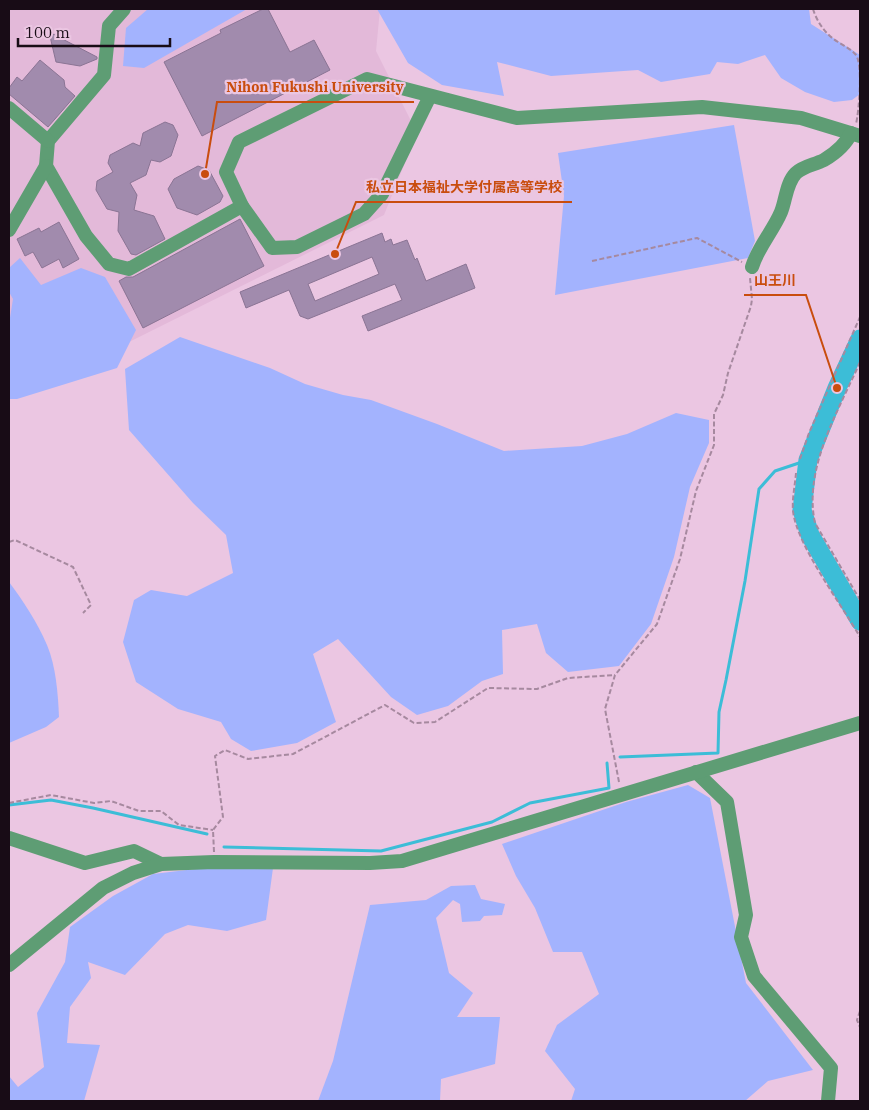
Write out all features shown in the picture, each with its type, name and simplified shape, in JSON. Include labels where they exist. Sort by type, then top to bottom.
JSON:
[{"type":"street","points":[[9,230],[46,166],[48,141],[104,76],[109,26],[124,9]]},
{"type":"street","points":[[430,96],[382,194],[364,214],[297,247],[272,248],[242,206],[226,172],[240,142],[367,79],[517,118],[702,107],[801,118],[855,134]]},
{"type":"street","points":[[9,108],[48,141]]},
{"type":"street","points":[[752,267],[757,253],[780,214],[791,180],[800,170],[825,159],[855,134]]},
{"type":"street","points":[[46,166],[86,236],[109,264],[129,269],[242,206]]},
{"type":"street","points":[[9,965],[103,888],[161,864],[214,862],[370,863],[402,861],[860,723]]},
{"type":"street","points":[[696,772],[727,802],[746,915],[741,937],[754,976],[831,1068],[828,1101]]},
{"type":"street","points":[[9,838],[85,863],[134,851],[161,864]]},
{"type":"path","points":[[813,9],[825,31],[836,41],[853,51],[860,63],[859,109],[855,134]]},
{"type":"path","points":[[592,261],[697,238],[752,267],[751,306],[728,373],[723,395],[714,414],[714,445],[696,491],[680,559],[657,624],[615,675],[605,710],[621,795]]},
{"type":"path","points":[[800,459],[809,433],[860,317]]},
{"type":"path","points":[[860,362],[820,455],[812,495],[812,511],[815,523],[860,600]]},
{"type":"path","points":[[796,473],[793,509],[795,523],[812,558],[860,637]]},
{"type":"path","points":[[9,542],[15,540],[73,567],[91,605],[83,613]]},
{"type":"path","points":[[214,862],[213,830],[223,817],[215,756],[225,750],[248,759],[293,754],[385,705],[414,723],[436,722],[488,688],[537,689],[568,678],[615,675]]},
{"type":"path","points":[[9,803],[51,795],[94,803],[111,801],[139,811],[161,811],[179,825],[213,830]]},
{"type":"path","points":[[860,1011],[857,1020],[860,1027]]},
{"type":"shaded area","points":[[9,9],[380,9],[376,51],[417,133],[384,215],[121,346],[9,330]]},
{"type":"shaded area","points":[[148,9],[247,9],[144,68],[123,66],[126,28]]},
{"type":"shaded area","points":[[377,9],[809,9],[811,24],[860,55],[860,94],[852,100],[834,102],[805,92],[781,78],[765,55],[738,64],[717,62],[710,74],[661,82],[638,70],[551,76],[497,62],[504,96],[442,85],[408,63]]},
{"type":"shaded area","points":[[734,125],[755,241],[748,258],[555,295],[564,196],[558,153]]},
{"type":"shaded area","points":[[20,258],[41,285],[81,268],[105,277],[136,330],[117,368],[17,399],[9,399],[9,324],[13,299],[9,292],[9,268]]},
{"type":"shaded area","points":[[180,337],[270,368],[305,384],[343,395],[371,400],[504,451],[582,446],[627,434],[676,413],[709,420],[709,443],[690,487],[674,557],[651,624],[619,666],[568,672],[546,653],[537,624],[502,630],[503,674],[482,681],[448,706],[417,715],[391,697],[338,639],[313,654],[336,722],[297,743],[251,751],[231,739],[221,722],[178,709],[136,682],[123,642],[134,600],[151,590],[187,596],[233,573],[226,535],[193,503],[129,430],[125,369]]},
{"type":"shaded area","points":[[9,582],[35,620],[50,653],[56,680],[59,717],[46,727],[9,743]]},
{"type":"shaded area","points":[[688,785],[710,798],[746,983],[813,1070],[768,1081],[745,1101],[571,1101],[575,1089],[545,1051],[557,1025],[599,994],[582,952],[553,952],[535,908],[516,876],[502,844],[626,802]]},
{"type":"shaded area","points":[[273,868],[266,920],[227,931],[188,925],[165,934],[125,975],[88,962],[91,978],[70,1007],[67,1043],[100,1045],[84,1101],[9,1101],[9,1076],[18,1087],[44,1067],[37,1013],[65,962],[70,927],[113,896],[153,874],[195,869]]},
{"type":"shaded area","points":[[475,885],[481,899],[505,904],[502,915],[484,916],[480,921],[462,922],[460,904],[453,900],[436,918],[449,973],[473,993],[457,1017],[500,1017],[495,1064],[441,1079],[440,1101],[318,1101],[333,1061],[370,905],[426,900],[451,886]]},
{"type":"building","points":[[263,9],[268,9],[290,52],[314,40],[330,70],[202,136],[164,62],[221,33],[220,30]]},
{"type":"building","points":[[49,32],[97,57],[97,59],[80,66],[56,62]]},
{"type":"building","points":[[40,60],[64,80],[65,87],[75,96],[48,127],[9,94],[9,88],[17,77],[22,81]]},
{"type":"building","points":[[165,122],[173,125],[178,135],[171,156],[160,162],[151,160],[146,175],[130,183],[137,195],[134,210],[154,216],[165,239],[136,255],[131,254],[118,231],[119,212],[107,209],[96,190],[97,181],[113,172],[108,163],[110,155],[133,143],[140,146],[143,133]]},
{"type":"building","points":[[198,166],[209,170],[223,196],[220,202],[197,215],[177,208],[168,189],[174,179]]},
{"type":"building","points":[[240,219],[264,266],[143,328],[119,281],[126,277],[133,277]]},
{"type":"building","points":[[59,222],[79,259],[63,268],[59,259],[42,268],[33,252],[25,256],[17,239],[39,228],[41,232]]},
{"type":"building","points":[[382,233],[385,242],[391,239],[393,245],[407,240],[415,260],[417,258],[426,281],[466,264],[475,288],[368,331],[362,316],[402,300],[395,284],[308,319],[300,316],[289,290],[246,308],[240,292]],"holes":[[[372,257],[379,274],[315,301],[308,284]]]},
{"type":"waterway","points":[[860,339],[837,388],[808,460],[802,510],[810,535],[860,621]]},
{"type":"waterway","points":[[620,757],[718,753],[719,712],[745,581],[759,489],[775,471],[808,460]]},
{"type":"waterway","points":[[224,847],[381,851],[492,822],[530,803],[609,788],[607,763]]},
{"type":"waterway","points":[[9,805],[51,800],[207,834]]},
{"type":"place","name":"Nihon Fukushi University","points":[[205,174]]},
{"type":"place","name":"私立日本福祉大学付属高等学校","points":[[335,254]]},
{"type":"place","name":"山王川","points":[[837,388]]}]
